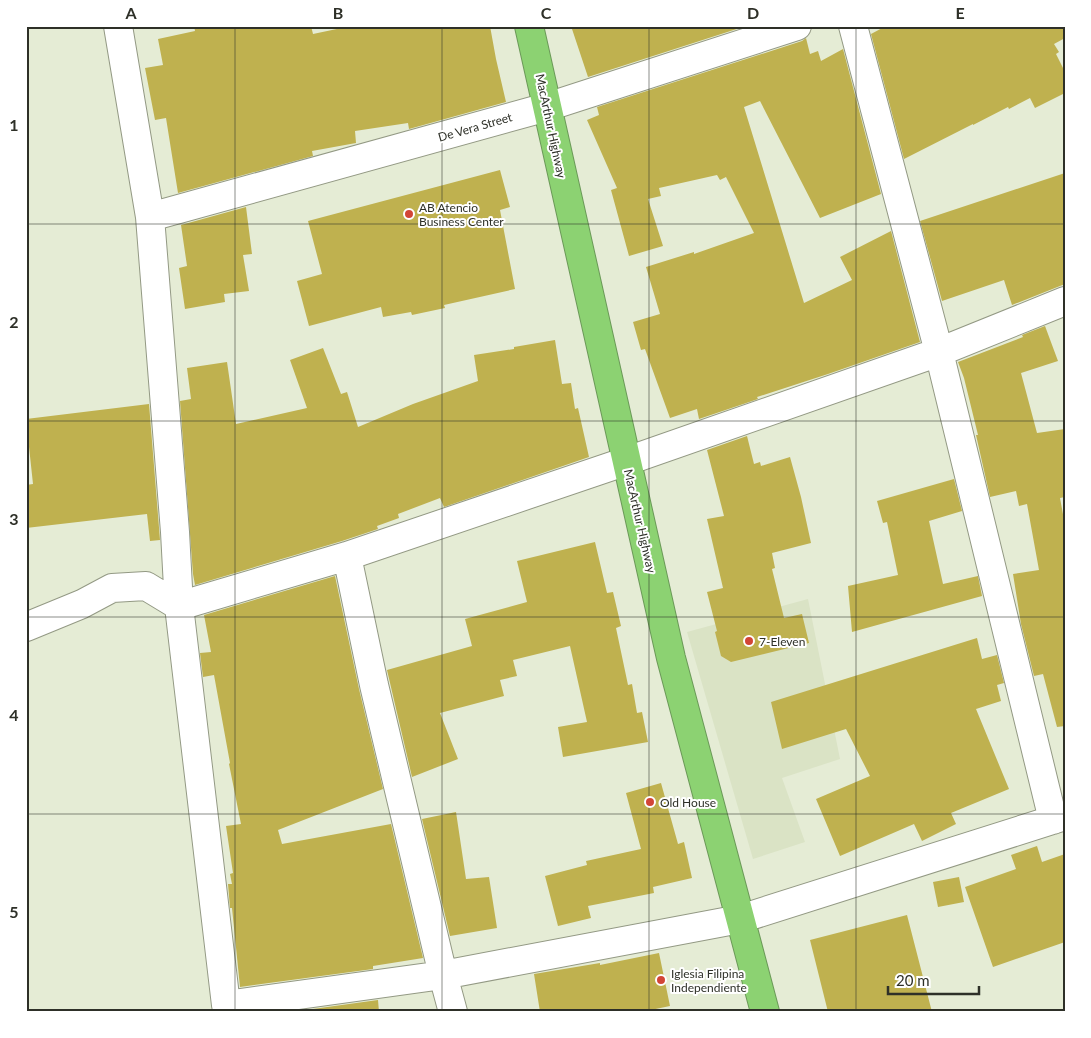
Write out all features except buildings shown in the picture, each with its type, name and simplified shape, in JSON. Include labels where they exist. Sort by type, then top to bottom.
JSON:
[{"type":"highway","name":"MacArthur Highway","points":[[529,26],[671,658],[765,1012]]},
{"type":"street","points":[[118,26],[150,217],[175,532],[179,606],[226,1009],[443,975],[740,919],[1059,818],[853,26]]},
{"type":"street","name":"De Vera Street","points":[[150,217],[547,107],[797,26]]},
{"type":"street","points":[[26,627],[82,604],[112,588],[146,586],[179,606],[347,556],[939,352],[1065,301]]},
{"type":"street","points":[[347,556],[374,685],[453,1012]]},
{"type":"shaded area","points":[[808,599],[840,759],[782,778],[805,842],[753,859],[687,632]]},
{"type":"place","name":"AB Atencio Business Center","points":[[409,214]]},
{"type":"place","name":"7-Eleven","points":[[749,641]]},
{"type":"place","name":"Old House","points":[[650,802]]},
{"type":"place","name":"Iglesia Filipina Independiente","points":[[661,980]]}]
